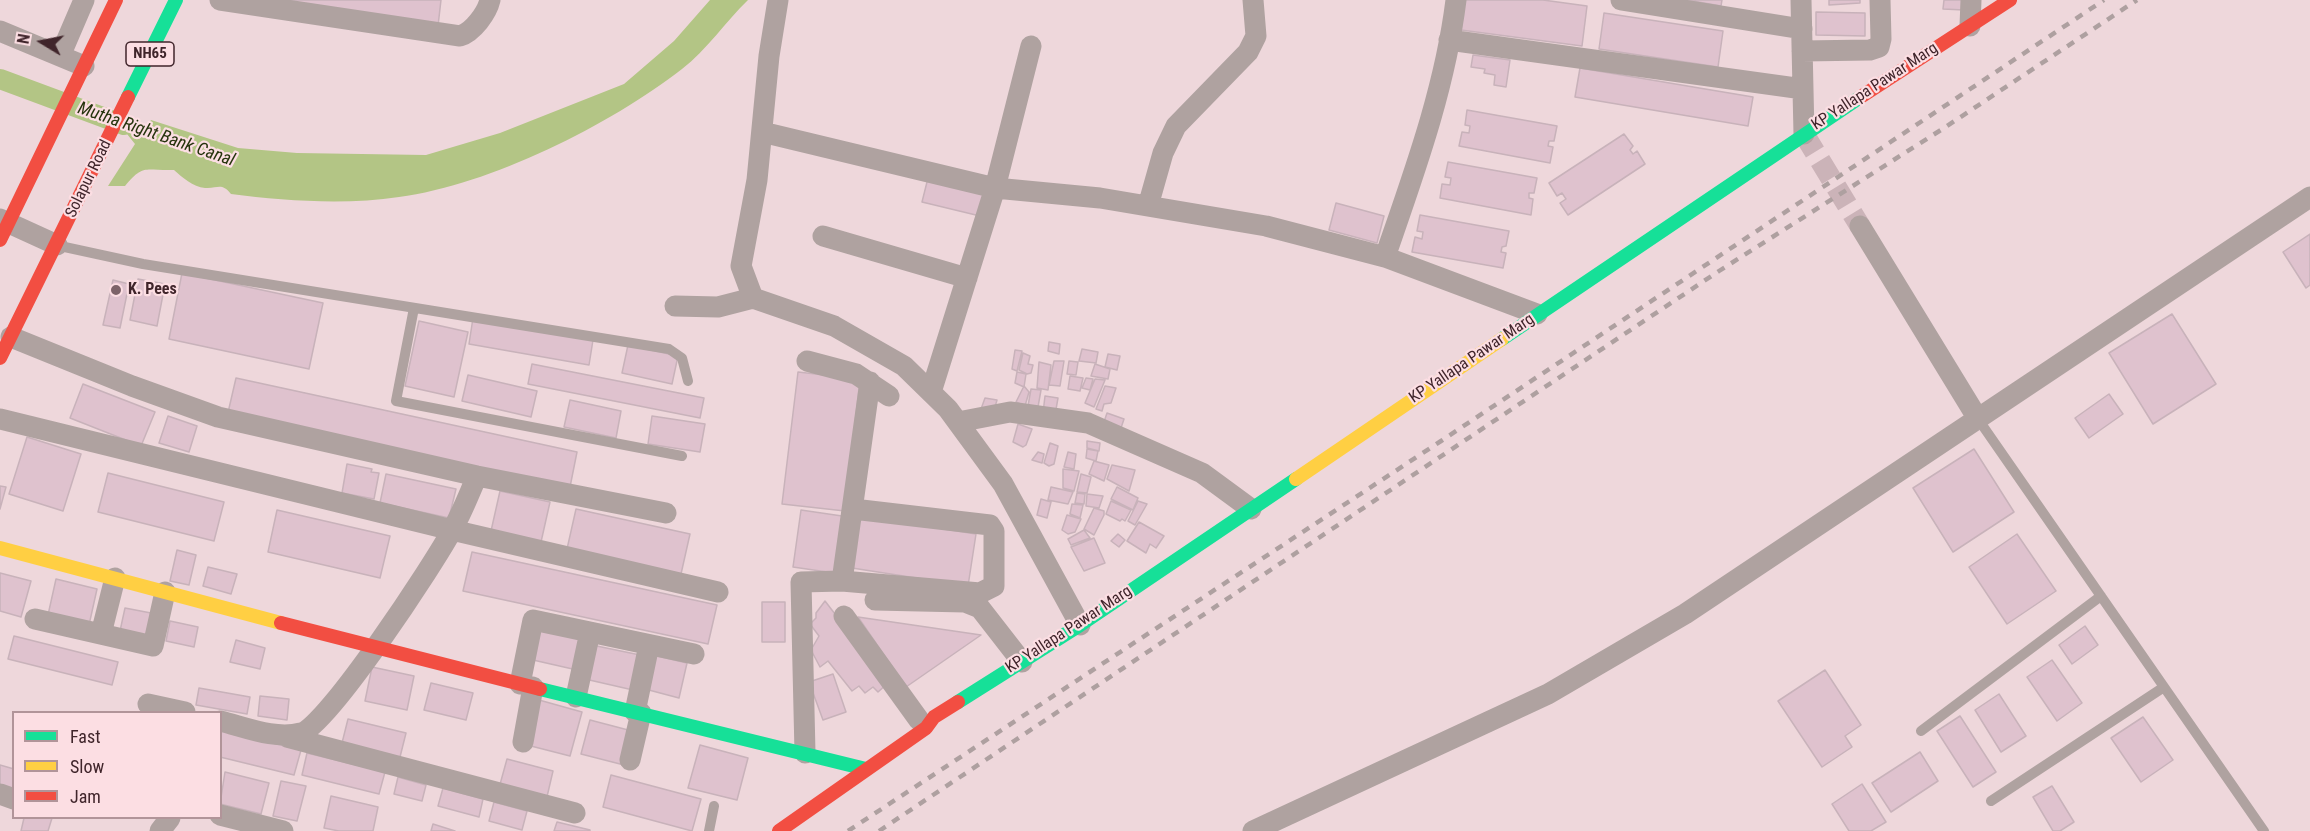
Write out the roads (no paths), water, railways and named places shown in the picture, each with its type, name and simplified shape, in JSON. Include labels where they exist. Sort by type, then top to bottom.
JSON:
[{"type":"main road","points":[[3,227],[36,168],[116,0]]},
{"type":"main road","name":"Solapur Road","points":[[0,358],[176,0]]},
{"type":"main road","name":"KP Yallapa Pawar Marg","points":[[773,831],[781,817],[926,728],[926,718],[1080,625],[1804,134],[2004,2]]},
{"type":"main road","points":[[0,548],[375,648],[860,767]]},
{"type":"main road","name":"KP Yallapa Pawar Marg","points":[[779,831],[860,767]]},
{"type":"street","points":[[60,56],[84,0]]},
{"type":"street","points":[[220,0],[460,36],[467,34],[488,9],[490,0]]},
{"type":"street","points":[[753,298],[741,266],[757,180],[778,0]]},
{"type":"street","points":[[1148,206],[1163,153],[1176,126],[1248,52],[1256,36],[1253,0]]},
{"type":"street","points":[[1385,257],[1420,154],[1449,40],[1456,0]]},
{"type":"street","points":[[1621,0],[1802,29]]},
{"type":"street","points":[[1801,0],[1804,134]]},
{"type":"street","points":[[1802,51],[1870,50],[1879,47],[1881,39],[1880,0]]},
{"type":"street","points":[[1970,26],[1971,0]]},
{"type":"street","points":[[0,31],[84,66]]},
{"type":"street","points":[[1449,40],[1803,89]]},
{"type":"street","points":[[931,392],[995,188],[1031,46]]},
{"type":"street","points":[[762,132],[995,188],[1100,198],[1266,226],[1385,257],[1538,314]]},
{"type":"street","points":[[1253,831],[1548,694],[1685,614],[2310,197]]},
{"type":"street","points":[[1860,226],[1977,419]]},
{"type":"street","points":[[3,227],[57,245]]},
{"type":"street","points":[[823,236],[967,279]]},
{"type":"street","points":[[675,306],[718,307],[753,298],[834,326],[904,366],[957,422],[1003,484],[1080,625]]},
{"type":"street","points":[[11,337],[132,386],[218,417],[477,476],[666,513]]},
{"type":"street","points":[[807,361],[840,368],[870,382],[889,396]]},
{"type":"street","points":[[842,580],[870,382]]},
{"type":"street","points":[[957,422],[1010,412],[1088,423],[1202,473],[1251,509]]},
{"type":"street","points":[[0,419],[452,530],[718,592]]},
{"type":"street","points":[[280,735],[303,733],[317,722],[375,648],[452,530],[477,476]]},
{"type":"street","points":[[805,753],[801,582],[842,580],[980,593],[994,585],[994,531],[990,525],[853,509]]},
{"type":"street","points":[[101,634],[115,579]]},
{"type":"street","points":[[35,619],[153,646],[165,592]]},
{"type":"street","points":[[875,600],[965,602],[980,608],[1022,662]]},
{"type":"street","points":[[844,616],[926,718]]},
{"type":"street","points":[[523,742],[533,620],[694,654]]},
{"type":"street","points":[[576,697],[590,632]]},
{"type":"street","points":[[630,760],[649,645]]},
{"type":"street","points":[[148,704],[181,711]]},
{"type":"street","points":[[222,721],[575,813]]},
{"type":"street","points":[[222,816],[283,831]]},
{"type":"street","points":[[160,831],[169,819]]},
{"type":"lane","points":[[57,245],[143,264],[669,349],[682,358],[688,381]]},
{"type":"lane","points":[[414,308],[396,401],[682,456]]},
{"type":"lane","points":[[1977,419],[2264,831]]},
{"type":"lane","points":[[1921,730],[2101,596]]},
{"type":"lane","points":[[1991,801],[2164,687]]},
{"type":"lane","points":[[709,831],[714,806]]},
{"type":"water","points":[[710,0],[748,0],[700,53],[682,69],[653,90],[585,131],[548,150],[471,180],[399,197],[358,201],[272,199],[231,194],[222,187],[196,186],[174,170],[141,171],[125,186],[108,186],[135,144],[127,134],[130,127],[148,125],[151,120],[238,148],[297,153],[426,155],[500,133],[624,84],[674,41]]},
{"type":"waterway","name":"Mutha Right Bank Canal","points":[[0,79],[124,125]]},
{"type":"tunnel","points":[[1804,134],[1860,226]]},
{"type":"railway","points":[[848,831],[1441,441],[2104,0]]},
{"type":"railway","points":[[879,831],[1719,271],[1944,128],[2137,0]]},
{"type":"place","name":"K. Pees","points":[[116,290]]}]
